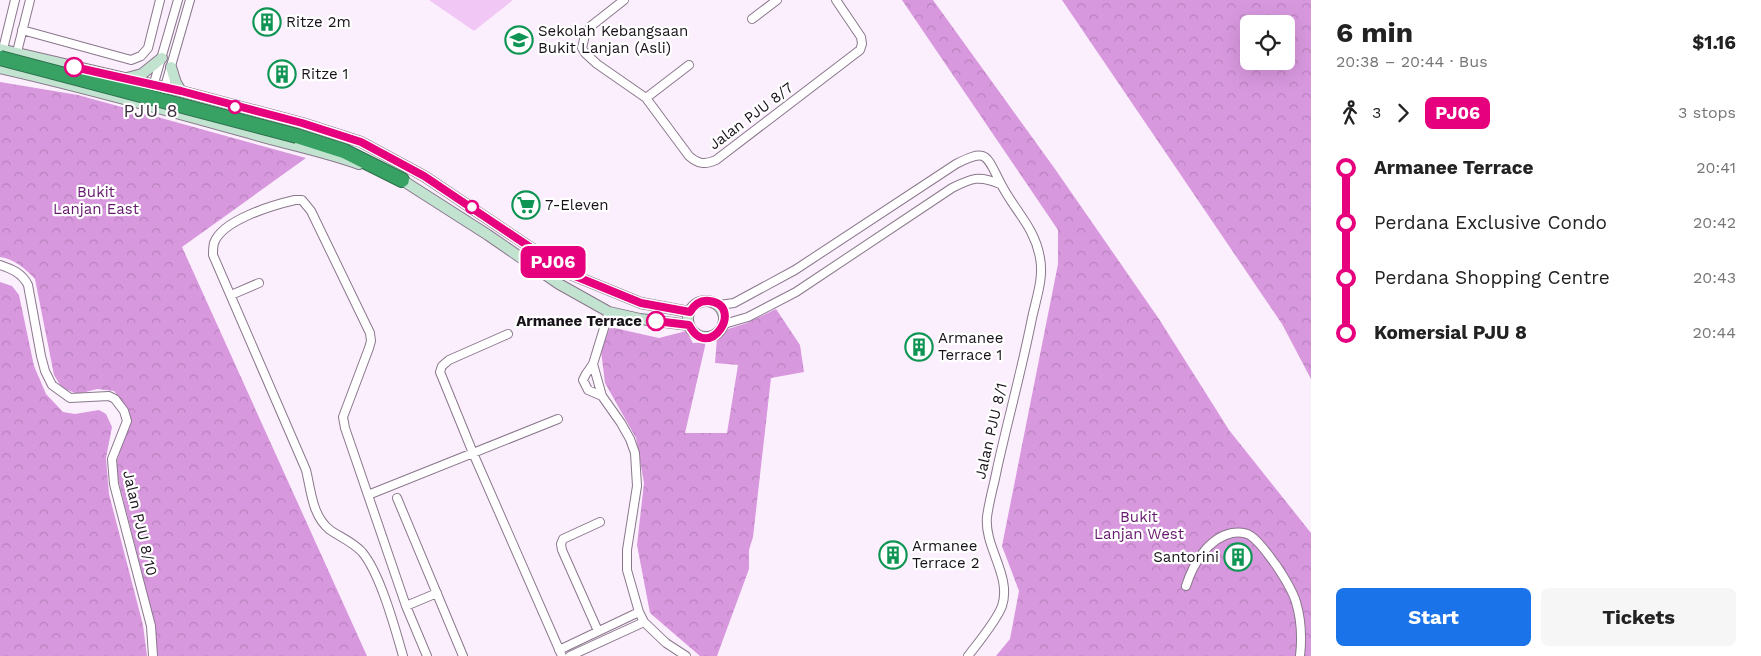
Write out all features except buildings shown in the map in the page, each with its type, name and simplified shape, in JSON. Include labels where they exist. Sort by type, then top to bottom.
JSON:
[{"type":"highway","points":[[1,52],[344,151],[402,180]]},
{"type":"main road","points":[[1,52],[17,52],[154,86],[165,87],[302,123],[361,142],[424,176],[570,274],[641,303],[690,312]]},
{"type":"main road","points":[[121,78],[142,74],[162,58]]},
{"type":"main road","points":[[171,67],[176,83],[181,91]]},
{"type":"main road","points":[[0,68],[159,108],[264,138],[302,146],[402,180],[488,235],[559,284],[609,312],[640,319],[689,325]]},
{"type":"main road","points":[[488,235],[496,223]]},
{"type":"main road","points":[[706,300],[713,302],[719,305],[724,314],[724,324],[718,334],[707,338],[696,334],[689,325],[690,312],[693,306],[699,302],[706,300]]},
{"type":"street","points":[[1,52],[4,27],[15,0]]},
{"type":"street","points":[[17,52],[30,0]]},
{"type":"street","points":[[22,30],[132,60],[141,56],[148,48],[160,0]]},
{"type":"street","points":[[147,106],[178,0]]},
{"type":"street","points":[[159,108],[190,0]]},
{"type":"street","name":"Jalan PJU 8/7","points":[[624,0],[590,26],[585,35],[582,48],[596,64],[646,98],[695,161],[708,164],[716,160],[860,50],[862,44],[861,37],[836,0]]},
{"type":"street","points":[[752,19],[777,0]]},
{"type":"street","points":[[646,98],[689,65]]},
{"type":"street","name":"Jalan PJU 8/1","points":[[719,305],[734,303],[795,270],[942,173],[972,156],[985,156],[1000,184],[1030,230],[1037,245],[1042,271],[987,518],[987,531],[1003,580],[1002,606],[968,656]]},
{"type":"street","points":[[942,173],[952,188]]},
{"type":"street","points":[[724,324],[748,317],[796,292],[952,188],[977,178],[988,179],[1000,184]]},
{"type":"street","points":[[403,656],[392,621],[370,565],[362,552],[329,529],[319,516],[313,502],[306,470],[213,255],[213,244],[216,238],[236,221],[286,202],[302,200],[311,211],[370,333],[371,341],[369,348],[343,417],[344,428],[406,606],[427,656]]},
{"type":"street","name":"Jalan PJU 8/10","points":[[0,265],[17,272],[25,278],[28,285],[41,356],[45,371],[52,385],[70,398],[109,396],[115,399],[124,411],[126,421],[112,459],[114,484],[151,626],[153,656]]},
{"type":"street","points":[[231,295],[259,283]]},
{"type":"street","points":[[602,396],[588,390],[583,380],[593,364],[609,312]]},
{"type":"street","points":[[508,334],[449,360],[442,366],[440,372],[560,653],[598,631],[639,612]]},
{"type":"street","points":[[593,364],[602,396],[621,423],[635,453],[637,486],[627,550],[627,570],[639,612],[644,622],[666,643],[686,656]]},
{"type":"street","points":[[368,495],[558,419]]},
{"type":"street","points":[[397,498],[463,656]]},
{"type":"street","points":[[598,631],[561,544],[563,538],[600,522]]},
{"type":"street","points":[[1186,586],[1190,572],[1201,555],[1216,540],[1235,533],[1243,532],[1250,535],[1268,555],[1292,590],[1299,617],[1300,656]]},
{"type":"street","points":[[406,606],[437,594]]},
{"type":"street","points":[[570,656],[644,622]]},
{"type":"green space","name":"Bukit Lanjan West","points":[[902,0],[933,0],[1055,169],[1159,319],[1229,430],[1311,533],[1311,656],[996,656],[1010,639],[1019,591],[1002,546],[1058,264],[1058,230]]},
{"type":"green space","points":[[1062,0],[1311,0],[1311,379],[1282,324]]},
{"type":"green space","name":"Bukit Lanjan East","points":[[0,82],[78,95],[306,158],[182,247],[367,656],[158,656],[150,605],[115,467],[129,423],[124,404],[114,391],[97,389],[78,394],[62,388],[54,375],[35,279],[19,265],[0,257]]},
{"type":"green space","points":[[0,282],[12,286],[19,295],[34,366],[46,394],[63,412],[75,414],[99,410],[106,414],[112,427],[106,458],[109,494],[143,625],[147,656],[0,656]]},
{"type":"green space","points":[[776,309],[800,345],[804,372],[771,378],[753,537],[749,550],[749,569],[717,656],[700,656],[650,613],[637,545],[644,483],[636,438],[605,383],[601,351],[610,327],[659,338],[686,331],[693,343],[706,342],[685,433],[727,433],[738,365],[715,363],[717,338],[728,329],[747,323]]},
{"type":"shaded area","points":[[429,0],[513,0],[474,31]]},
{"type":"bus line","name":"PJ06","points":[[74,67],[181,91],[302,123],[361,142],[424,176],[570,274],[641,303],[675,310],[690,312],[693,306],[699,302],[706,300],[713,302],[722,309],[725,319],[722,330],[718,334],[707,338],[696,334],[689,325],[656,321]]},
{"type":"place","name":"Ritze 2m","points":[[267,22]]},
{"type":"place","name":"Sekolah Kebangsaan Bukit Lanjan (Asli)","points":[[519,40]]},
{"type":"place","name":"Ritze 1","points":[[282,74]]},
{"type":"place","name":"7-Eleven","points":[[526,205]]},
{"type":"place","name":"Armanee Terrace","points":[[656,321]]},
{"type":"place","name":"Armanee Terrace 1","points":[[919,347]]},
{"type":"place","name":"Armanee Terrace 2","points":[[893,555]]},
{"type":"place","name":"Santorini","points":[[1238,557]]},
{"type":"district","name":"PJU 8","points":[[151,111]]}]
